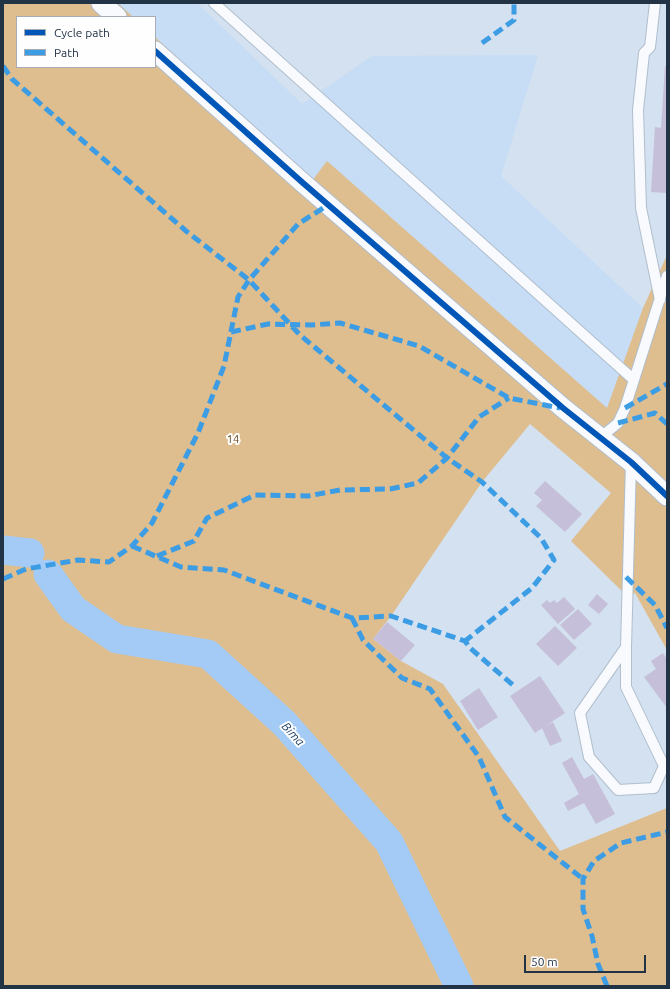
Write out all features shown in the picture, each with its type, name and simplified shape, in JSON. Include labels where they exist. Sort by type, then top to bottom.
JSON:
[{"type":"street","points":[[101,3],[116,16]]},
{"type":"street","points":[[156,52],[303,184],[563,408],[631,462],[667,496]]},
{"type":"lane","points":[[214,3],[634,380]]},
{"type":"lane","points":[[655,3],[650,47],[644,53],[638,110],[641,208],[660,300]]},
{"type":"lane","points":[[601,437],[618,423],[625,408],[667,276]]},
{"type":"lane","points":[[626,647],[580,713],[590,756],[618,790],[654,788],[664,766],[626,687],[631,462]]},
{"type":"shaded area","points":[[118,3],[197,3],[302,104],[372,56],[538,55],[501,176],[643,308],[607,409],[327,162],[313,181],[156,38],[156,16],[132,16]]},
{"type":"green space","name":"14","points":[[3,3],[118,3],[132,16],[16,16],[16,68],[156,68],[156,38],[312,181],[327,161],[607,408],[643,308],[667,255],[667,650],[635,593],[628,597],[571,541],[611,493],[530,424],[482,482],[391,616],[373,639],[401,661],[443,684],[560,851],[667,808],[667,986],[3,986]]},
{"type":"building","points":[[665,66],[667,66],[667,193],[651,192],[655,127],[661,128]]},
{"type":"building","points":[[545,481],[582,514],[565,532],[536,506],[542,500],[534,493]]},
{"type":"building","points":[[597,594],[608,604],[599,614],[588,605]]},
{"type":"building","points":[[564,597],[575,609],[558,624],[541,605],[547,600],[550,603],[554,600],[557,603]]},
{"type":"building","points":[[578,609],[592,624],[574,640],[560,625]]},
{"type":"building","points":[[387,622],[415,645],[401,661],[373,639]]},
{"type":"building","points":[[555,626],[577,648],[558,666],[536,644]]},
{"type":"building","points":[[663,653],[667,659],[667,708],[644,677],[656,669],[651,661]]},
{"type":"building","points":[[540,676],[565,713],[535,733],[510,696]]},
{"type":"building","points":[[479,688],[498,717],[478,730],[460,701]]},
{"type":"building","points":[[553,722],[562,741],[550,746],[542,728]]},
{"type":"building","points":[[572,757],[584,779],[593,774],[615,814],[596,824],[584,803],[568,811],[564,803],[579,794],[562,763]]},
{"type":"waterway","name":"Віта","points":[[3,550],[30,553]]},
{"type":"waterway","name":"Віта","points":[[48,574],[73,609],[117,639],[208,654],[284,723],[389,842],[459,986]]},
{"type":"marked path","points":[[482,43],[514,20],[514,3]]},
{"type":"marked path","points":[[3,66],[12,79],[186,231],[249,280],[300,335],[447,458],[482,482],[541,538],[554,560],[532,588],[465,641]]},
{"type":"marked path","points":[[3,579],[26,569],[78,560],[109,562],[132,546],[152,523],[198,433],[224,366],[238,297],[249,280],[298,224],[328,205]]},
{"type":"marked path","points":[[231,332],[268,324],[311,325],[340,323],[419,346],[509,398],[560,408]]},
{"type":"marked path","points":[[625,408],[667,384]]},
{"type":"marked path","points":[[157,556],[194,541],[207,518],[255,495],[308,496],[340,490],[390,489],[418,483],[447,458],[479,417],[509,398]]},
{"type":"marked path","points":[[618,423],[655,413],[667,424]]},
{"type":"marked path","points":[[132,546],[181,567],[224,570],[352,618],[391,616],[465,641],[470,648],[513,685]]},
{"type":"marked path","points":[[626,577],[655,605],[667,628]]},
{"type":"marked path","points":[[352,618],[363,640],[402,678],[430,689],[479,757],[505,817],[583,879]]},
{"type":"marked path","points":[[607,986],[598,964],[592,936],[583,909],[583,879],[594,861],[621,843],[667,832]]},
{"type":"cycle path","points":[[156,52],[303,183],[563,408],[631,462],[667,496]]}]
